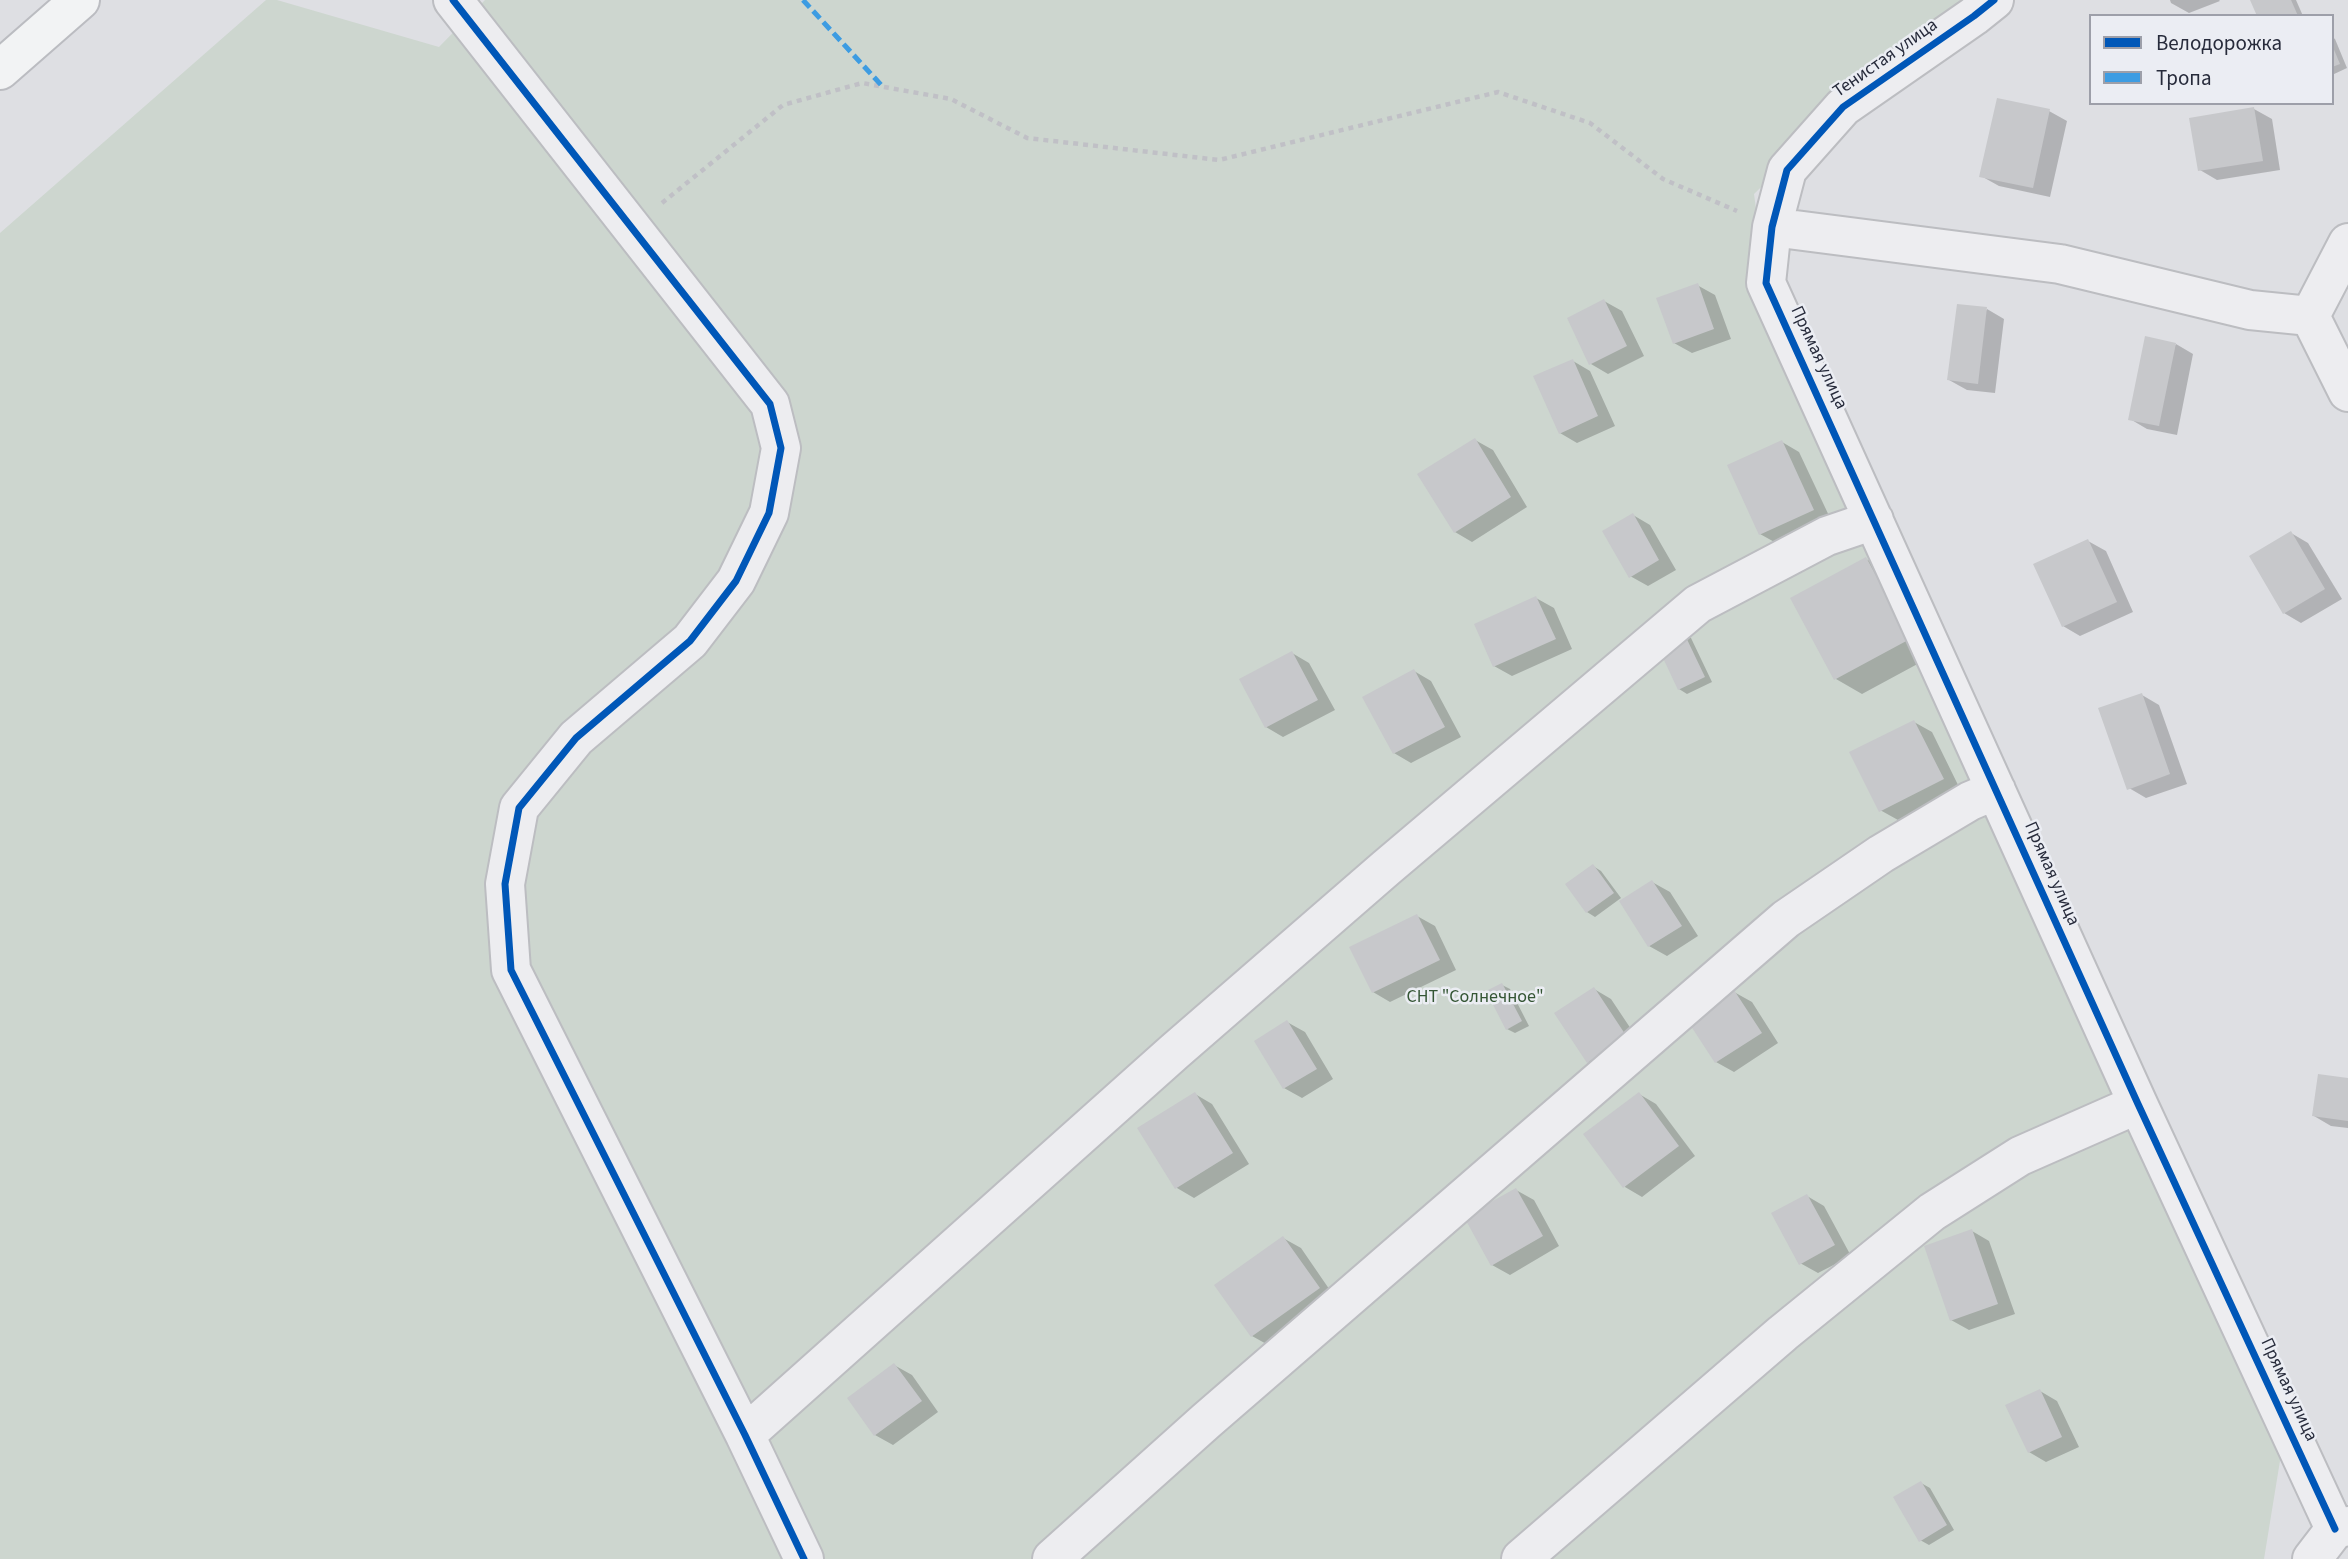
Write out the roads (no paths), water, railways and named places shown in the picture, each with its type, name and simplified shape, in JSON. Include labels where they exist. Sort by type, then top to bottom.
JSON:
[{"type":"main road","points":[[0,70],[80,0]]},
{"type":"street","points":[[453,0],[770,404],[781,447],[769,513],[736,582],[690,641],[576,738],[519,808],[505,884],[511,970],[746,1435],[804,1559]]},
{"type":"street","name":"Тенистая улица","points":[[1772,227],[1787,170],[1843,107],[1994,0]]},
{"type":"street","points":[[1772,227],[2060,264],[2250,310],[2310,316]]},
{"type":"street","name":"Прямая улица","points":[[1772,227],[1766,283],[2138,1104],[2342,1527]]},
{"type":"street","points":[[2310,316],[2348,243]]},
{"type":"street","points":[[2310,316],[2348,392]]},
{"type":"street","points":[[746,1435],[1174,1052],[1698,604],[1827,536],[1874,520]]},
{"type":"street","points":[[1052,1559],[1216,1412],[1786,919],[1881,854],[1970,801],[1996,790]]},
{"type":"street","points":[[1521,1559],[1763,1350],[1932,1212],[2020,1156],[2138,1104]]},
{"type":"street","points":[[2312,1559],[2342,1527]]},
{"type":"park label","name":"СНТ \"Солнечное\"","points":[[1475,998]]}]
